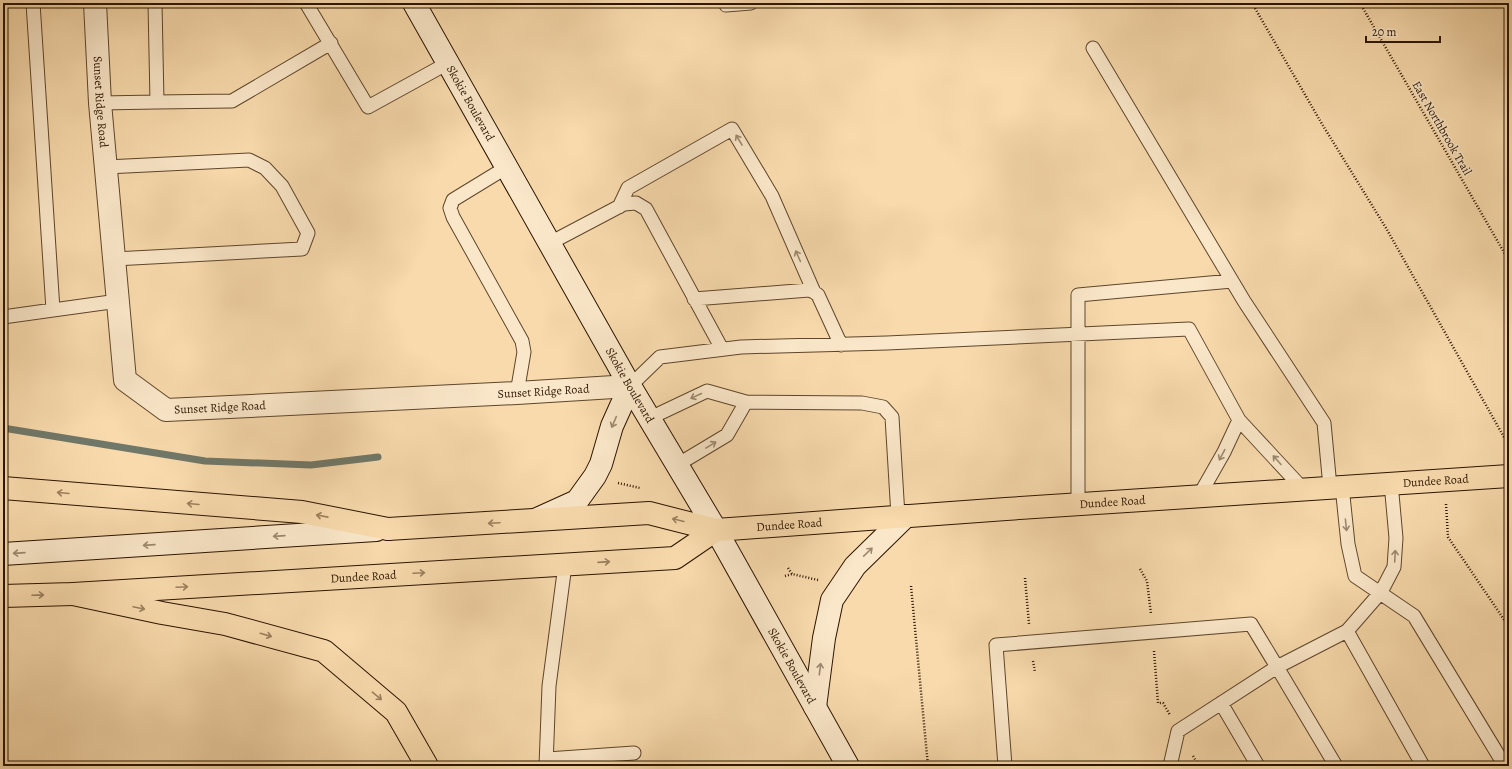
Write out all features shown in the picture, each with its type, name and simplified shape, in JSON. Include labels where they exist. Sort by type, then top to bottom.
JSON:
[{"type":"main road","name":"Sunset Ridge Road","points":[[95,3],[100,103],[125,380],[166,410],[630,386]]},
{"type":"main road","name":"Skokie Boulevard","points":[[414,3],[630,386],[716,530],[848,766]]},
{"type":"main road","points":[[533,521],[577,501],[596,476],[612,426],[630,386]]},
{"type":"main road","name":"Dundee Road","points":[[3,554],[649,513],[716,530],[1078,504],[1509,476]]},
{"type":"main road","points":[[3,488],[302,512],[388,529]]},
{"type":"main road","points":[[815,707],[824,638],[832,600],[855,566],[902,516]]},
{"type":"main road","name":"Dundee Road","points":[[3,596],[73,594],[675,558],[716,530]]},
{"type":"main road","points":[[73,594],[162,613],[225,624],[324,652],[396,712],[427,766]]},
{"type":"lane","points":[[34,3],[53,310]]},
{"type":"lane","points":[[155,3],[156,102]]},
{"type":"lane","points":[[306,3],[368,107],[448,63]]},
{"type":"lane","points":[[725,3],[726,5],[751,3]]},
{"type":"lane","points":[[100,103],[232,101],[331,44]]},
{"type":"lane","points":[[1093,48],[1232,280],[1324,423],[1355,576],[1381,592],[1414,616],[1505,766]]},
{"type":"lane","points":[[618,207],[628,188],[732,129],[772,196],[814,292]]},
{"type":"lane","points":[[106,167],[249,160],[265,168],[282,186],[308,234],[302,249],[114,259]]},
{"type":"lane","points":[[506,167],[453,200],[450,208],[453,217],[522,341],[524,352],[516,393]]},
{"type":"lane","points":[[550,244],[624,204],[636,203],[646,209],[722,349]]},
{"type":"lane","points":[[1078,504],[1078,295],[1232,280]]},
{"type":"lane","points":[[694,299],[809,290],[818,295],[841,345]]},
{"type":"lane","points":[[3,317],[118,301]]},
{"type":"lane","points":[[630,386],[660,357],[741,347],[841,345],[1189,328],[1239,420],[1303,489]]},
{"type":"lane","points":[[650,418],[707,391],[746,402],[862,404],[884,406],[892,418],[902,516]]},
{"type":"lane","points":[[678,465],[727,435],[746,402]]},
{"type":"lane","points":[[1200,496],[1224,452],[1239,420]]},
{"type":"lane","points":[[1170,766],[1178,731],[1277,667],[1347,631],[1381,592],[1394,567],[1396,538],[1391,483]]},
{"type":"lane","points":[[565,565],[549,686],[547,762],[634,752]]},
{"type":"lane","points":[[1005,766],[996,644],[1251,624],[1336,766]]},
{"type":"lane","points":[[1347,631],[1423,766]]},
{"type":"lane","points":[[1221,703],[1258,766]]},
{"type":"path","points":[[1252,3],[1322,124],[1386,228],[1509,446]]},
{"type":"path","name":"East Northbrook Trail","points":[[1360,3],[1509,261]]},
{"type":"path","points":[[1444,480],[1448,537],[1509,627]]},
{"type":"path","points":[[613,482],[642,489]]},
{"type":"path","points":[[788,568],[792,574]]},
{"type":"path","points":[[1140,569],[1147,581],[1158,703],[1164,703],[1178,731],[1199,766]]},
{"type":"path","points":[[785,576],[792,574],[822,581]]},
{"type":"path","points":[[911,586],[928,766]]},
{"type":"waterway","points":[[3,428],[205,461],[311,465],[378,457]]}]
